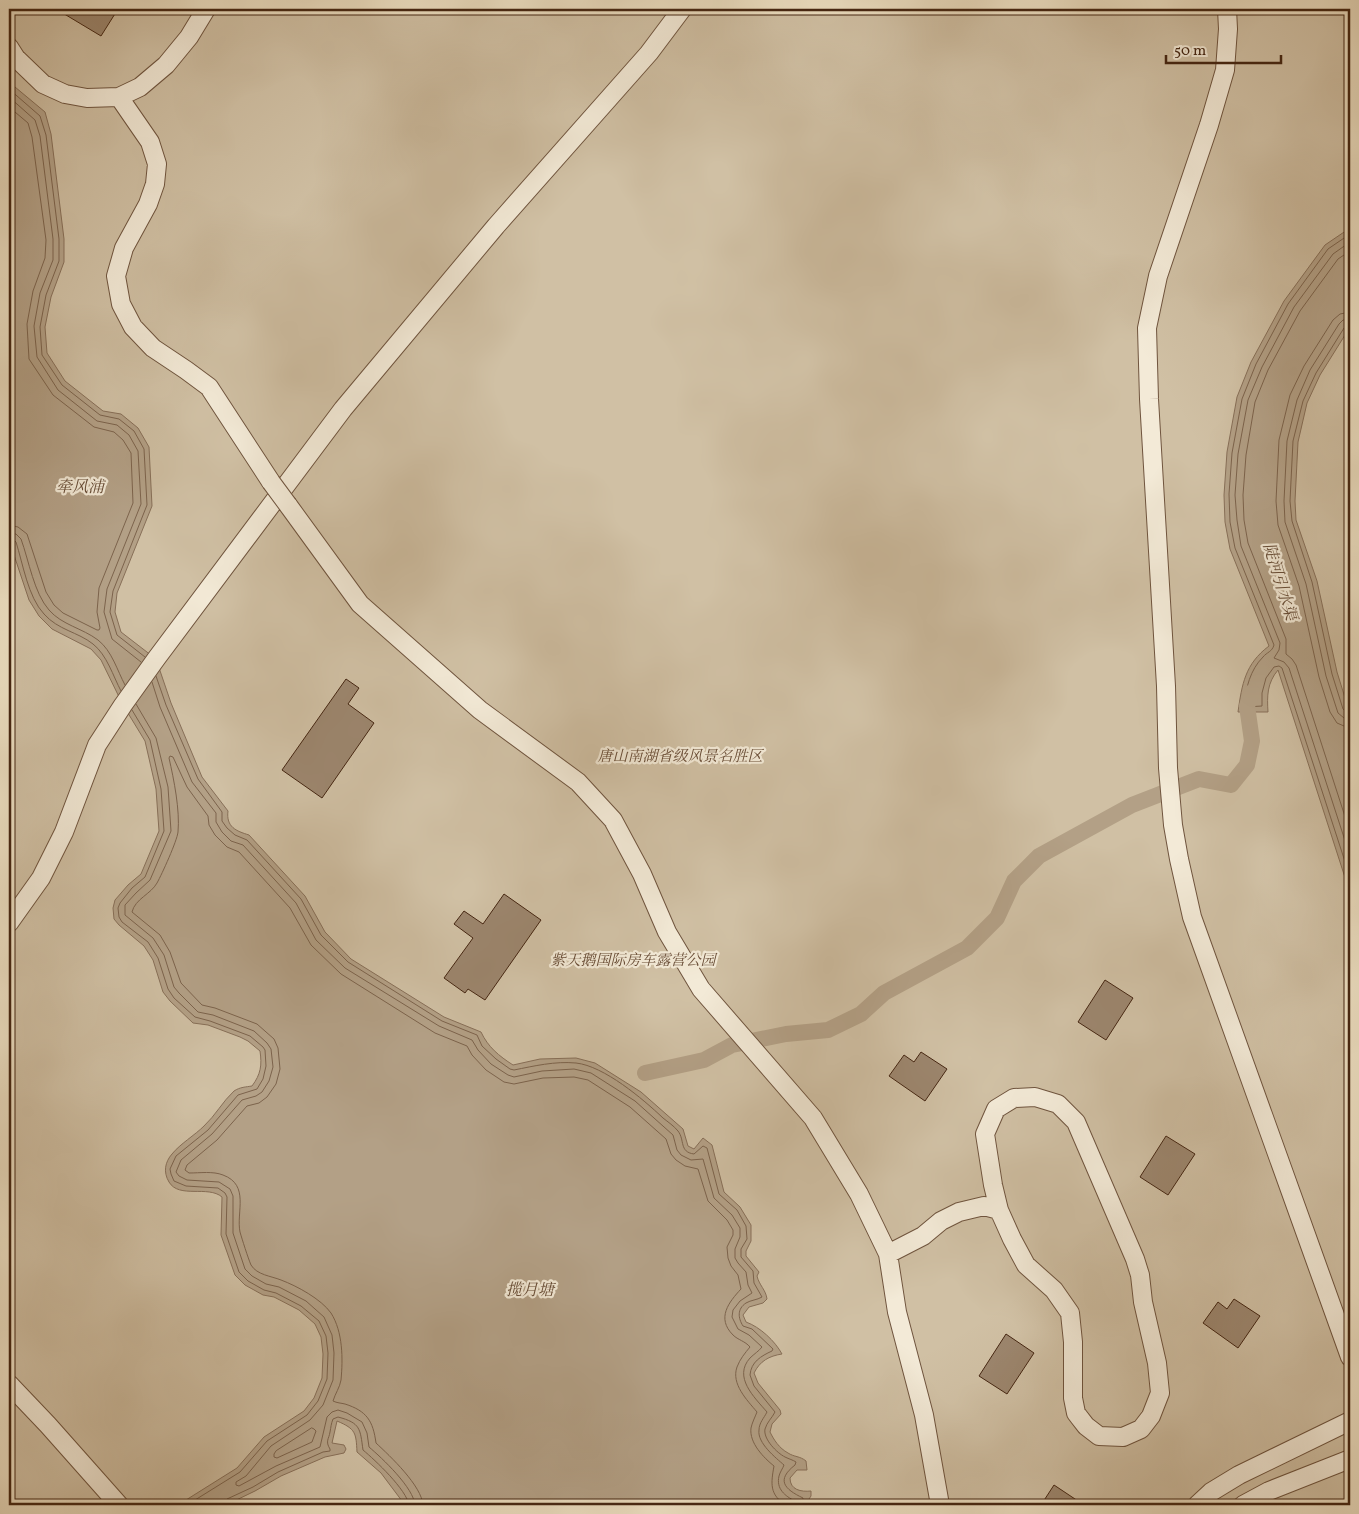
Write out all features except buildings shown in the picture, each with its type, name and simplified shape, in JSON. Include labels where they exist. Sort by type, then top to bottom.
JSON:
[{"type":"street","points":[[9,47],[16,58],[43,84],[66,94],[87,98],[119,97],[140,87],[166,65],[189,37],[206,9]]},
{"type":"street","points":[[9,923],[41,878],[64,832],[96,745],[156,659],[342,410],[496,226],[649,53],[682,9]]},
{"type":"street","points":[[1227,9],[1228,29],[1225,70],[1209,125],[1158,276],[1147,328],[1166,686],[1168,768],[1173,824],[1192,917],[1350,1357]]},
{"type":"street","points":[[119,97],[150,142],[157,164],[155,184],[148,204],[124,248],[116,276],[121,304],[133,327],[153,348],[209,387],[271,482],[360,604],[480,710],[578,782],[613,820],[642,874],[667,932],[701,989],[812,1118],[859,1194],[888,1254],[897,1312],[924,1415],[940,1505]]},
{"type":"street","points":[[1035,1097],[1058,1104],[1076,1122],[1135,1258],[1140,1275],[1157,1363],[1160,1393],[1151,1416],[1141,1429],[1123,1437],[1099,1436],[1086,1426],[1076,1413],[1073,1398],[1073,1342],[1070,1314],[1054,1290],[1026,1264],[999,1210],[985,1134],[996,1110],[1014,1098],[1035,1097]]},
{"type":"street","points":[[888,1254],[923,1236],[941,1221],[959,1212],[984,1206],[999,1210]]},
{"type":"street","points":[[9,1384],[119,1505]]},
{"type":"street","points":[[1197,1505],[1211,1492],[1239,1475],[1350,1421]]},
{"type":"street","points":[[1243,1505],[1269,1491],[1350,1459]]},
{"type":"green space","name":"紫天鹅国际房车露营公园","points":[[9,9],[1350,9],[1350,1505],[9,1505]]},
{"type":"water","name":"揽月塘","points":[[9,82],[45,112],[51,134],[64,239],[64,262],[51,297],[45,327],[47,353],[65,381],[103,411],[121,414],[138,428],[149,447],[152,506],[117,593],[115,612],[121,632],[156,659],[171,703],[202,777],[228,811],[230,825],[236,830],[249,835],[305,896],[325,932],[351,959],[444,1017],[481,1032],[494,1051],[513,1065],[540,1059],[576,1058],[595,1063],[641,1092],[683,1129],[688,1146],[694,1149],[703,1138],[712,1145],[724,1192],[740,1207],[751,1225],[751,1241],[746,1251],[746,1256],[759,1272],[757,1276],[767,1299],[763,1303],[749,1307],[743,1315],[746,1322],[757,1327],[767,1335],[782,1354],[765,1360],[754,1373],[758,1383],[780,1410],[781,1414],[772,1424],[770,1432],[773,1438],[785,1451],[806,1461],[807,1470],[797,1470],[790,1478],[794,1488],[811,1491],[811,1496],[805,1505],[405,1505],[381,1473],[357,1452],[354,1432],[337,1421],[332,1443],[344,1445],[346,1449],[344,1453],[325,1457],[281,1476],[226,1505],[178,1505],[237,1468],[264,1437],[304,1411],[314,1398],[322,1378],[323,1354],[321,1337],[315,1324],[299,1310],[274,1297],[263,1295],[245,1285],[235,1275],[221,1235],[222,1197],[209,1192],[180,1190],[169,1182],[165,1171],[166,1164],[175,1150],[208,1122],[234,1091],[252,1086],[260,1069],[260,1051],[240,1037],[208,1025],[193,1023],[163,992],[153,960],[144,946],[114,919],[113,908],[115,900],[141,874],[159,831],[156,789],[145,741],[123,705],[101,660],[91,649],[52,629],[39,616],[29,600],[9,540]]},
{"type":"water","name":"陡河引水渠","points":[[1350,228],[1350,327],[1320,375],[1307,403],[1298,442],[1295,501],[1296,520],[1317,581],[1337,672],[1350,714],[1350,893],[1278,670],[1268,690],[1268,712],[1238,712],[1246,675],[1255,660],[1269,646],[1230,549],[1225,522],[1224,495],[1227,452],[1237,397],[1251,362],[1284,301],[1325,245]]},
{"type":"waterway","points":[[645,1073],[704,1060],[732,1045],[786,1034],[828,1030],[861,1014],[884,993],[967,948],[997,918],[1014,881],[1039,856],[1132,805],[1199,779],[1231,785],[1247,765],[1252,741],[1247,706],[1252,692]]},
{"type":"water label","name":"牵风浦","points":[[80,488]]},
{"type":"park label","name":"唐山南湖省级风景名胜区","points":[[680,757]]}]
